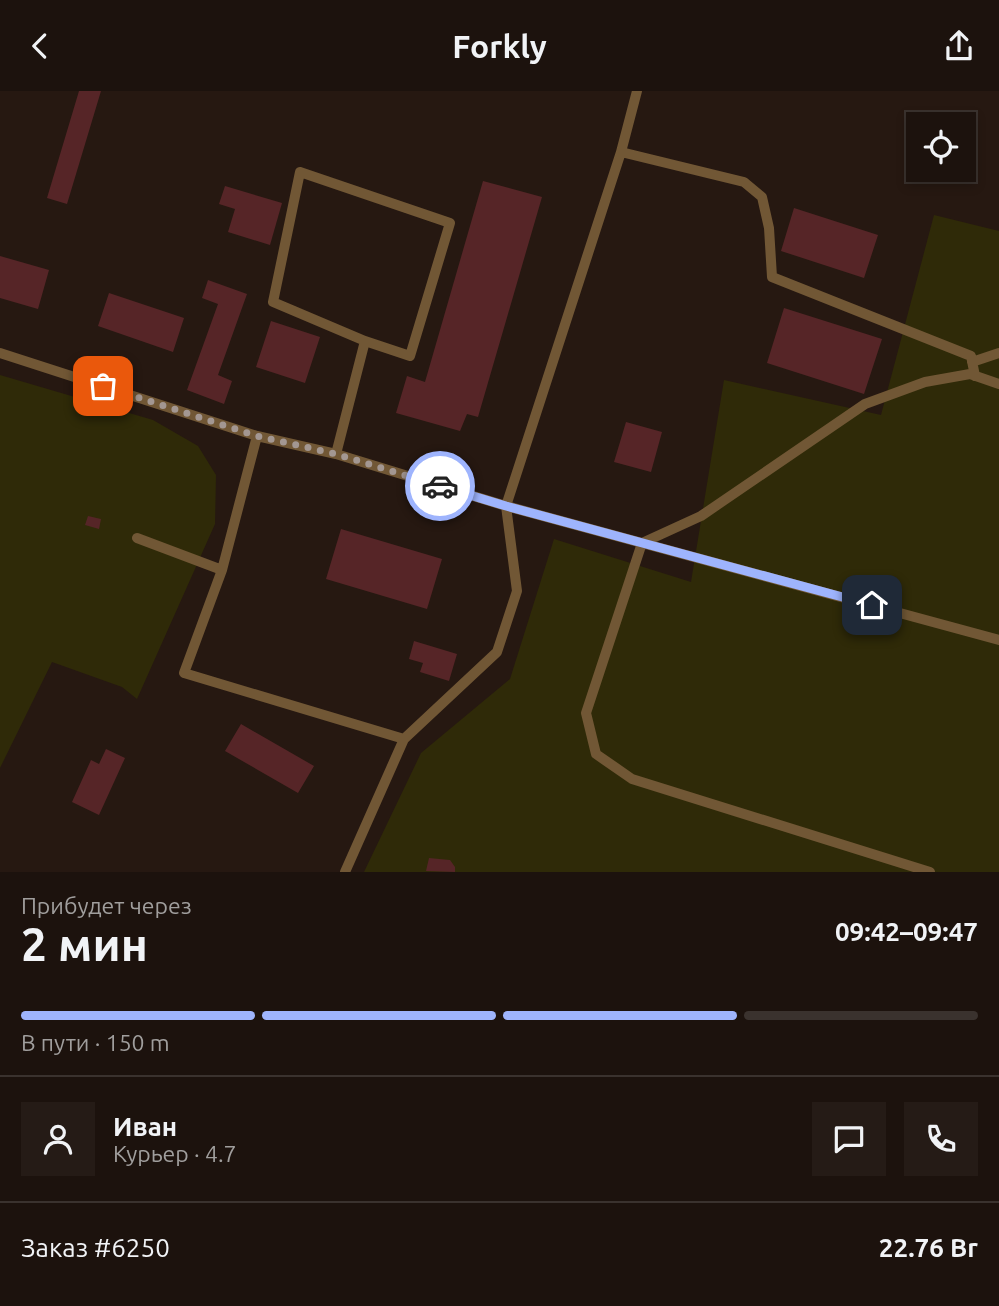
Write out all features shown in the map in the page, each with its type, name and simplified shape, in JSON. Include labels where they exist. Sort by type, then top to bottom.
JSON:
[{"type":"lane","points":[[345,872],[404,739],[497,652],[517,591],[506,506],[621,152],[637,91]]},
{"type":"lane","points":[[621,152],[744,182],[762,197],[769,228],[772,277],[971,356],[975,376]]},
{"type":"lane","points":[[300,172],[450,223],[410,356],[365,341],[273,302],[300,172]]},
{"type":"lane","points":[[336,454],[365,341]]},
{"type":"lane","points":[[0,353],[257,436],[336,454],[506,506],[999,640]]},
{"type":"lane","points":[[972,362],[999,353]]},
{"type":"lane","points":[[930,872],[632,779],[596,754],[586,713],[642,543],[701,516],[865,404],[925,382],[970,375],[999,384]]},
{"type":"lane","points":[[257,436],[222,570],[184,673],[404,739]]},
{"type":"lane","points":[[137,538],[222,570]]},
{"type":"shaded area","points":[[934,215],[999,231],[999,872],[364,872],[421,753],[510,679],[554,539],[691,582],[724,380],[881,415]]},
{"type":"shaded area","points":[[0,375],[153,420],[198,446],[216,475],[215,524],[137,699],[122,687],[52,662],[0,768]]},
{"type":"building","points":[[79,91],[101,91],[67,204],[47,198]]},
{"type":"building","points":[[483,181],[542,197],[478,417],[467,414],[460,431],[396,413],[407,376],[425,382]]},
{"type":"building","points":[[225,186],[282,203],[270,245],[228,232],[235,209],[219,204]]},
{"type":"building","points":[[794,208],[878,235],[864,278],[781,251]]},
{"type":"building","points":[[0,256],[49,270],[38,309],[0,298]]},
{"type":"building","points":[[208,280],[247,294],[218,375],[232,381],[224,404],[187,390],[218,304],[202,298]]},
{"type":"building","points":[[109,293],[184,318],[173,352],[98,326]]},
{"type":"building","points":[[784,308],[882,339],[864,394],[767,363]]},
{"type":"building","points":[[271,321],[320,337],[305,383],[256,367]]},
{"type":"building","points":[[626,422],[662,432],[651,472],[614,462]]},
{"type":"building","points":[[88,516],[101,519],[99,529],[85,525]]},
{"type":"building","points":[[341,529],[442,559],[427,609],[326,579]]},
{"type":"building","points":[[414,641],[457,654],[449,681],[420,672],[423,663],[409,659]]},
{"type":"building","points":[[241,724],[314,766],[298,793],[225,751]]},
{"type":"building","points":[[106,749],[125,758],[99,815],[72,802],[91,760],[99,764]]},
{"type":"building","points":[[429,858],[450,860],[455,872],[426,871]]},
{"type":"way so far","points":[[103,386],[257,436],[336,454],[440,486]]},
{"type":"route","points":[[440,486],[872,605]]}]
